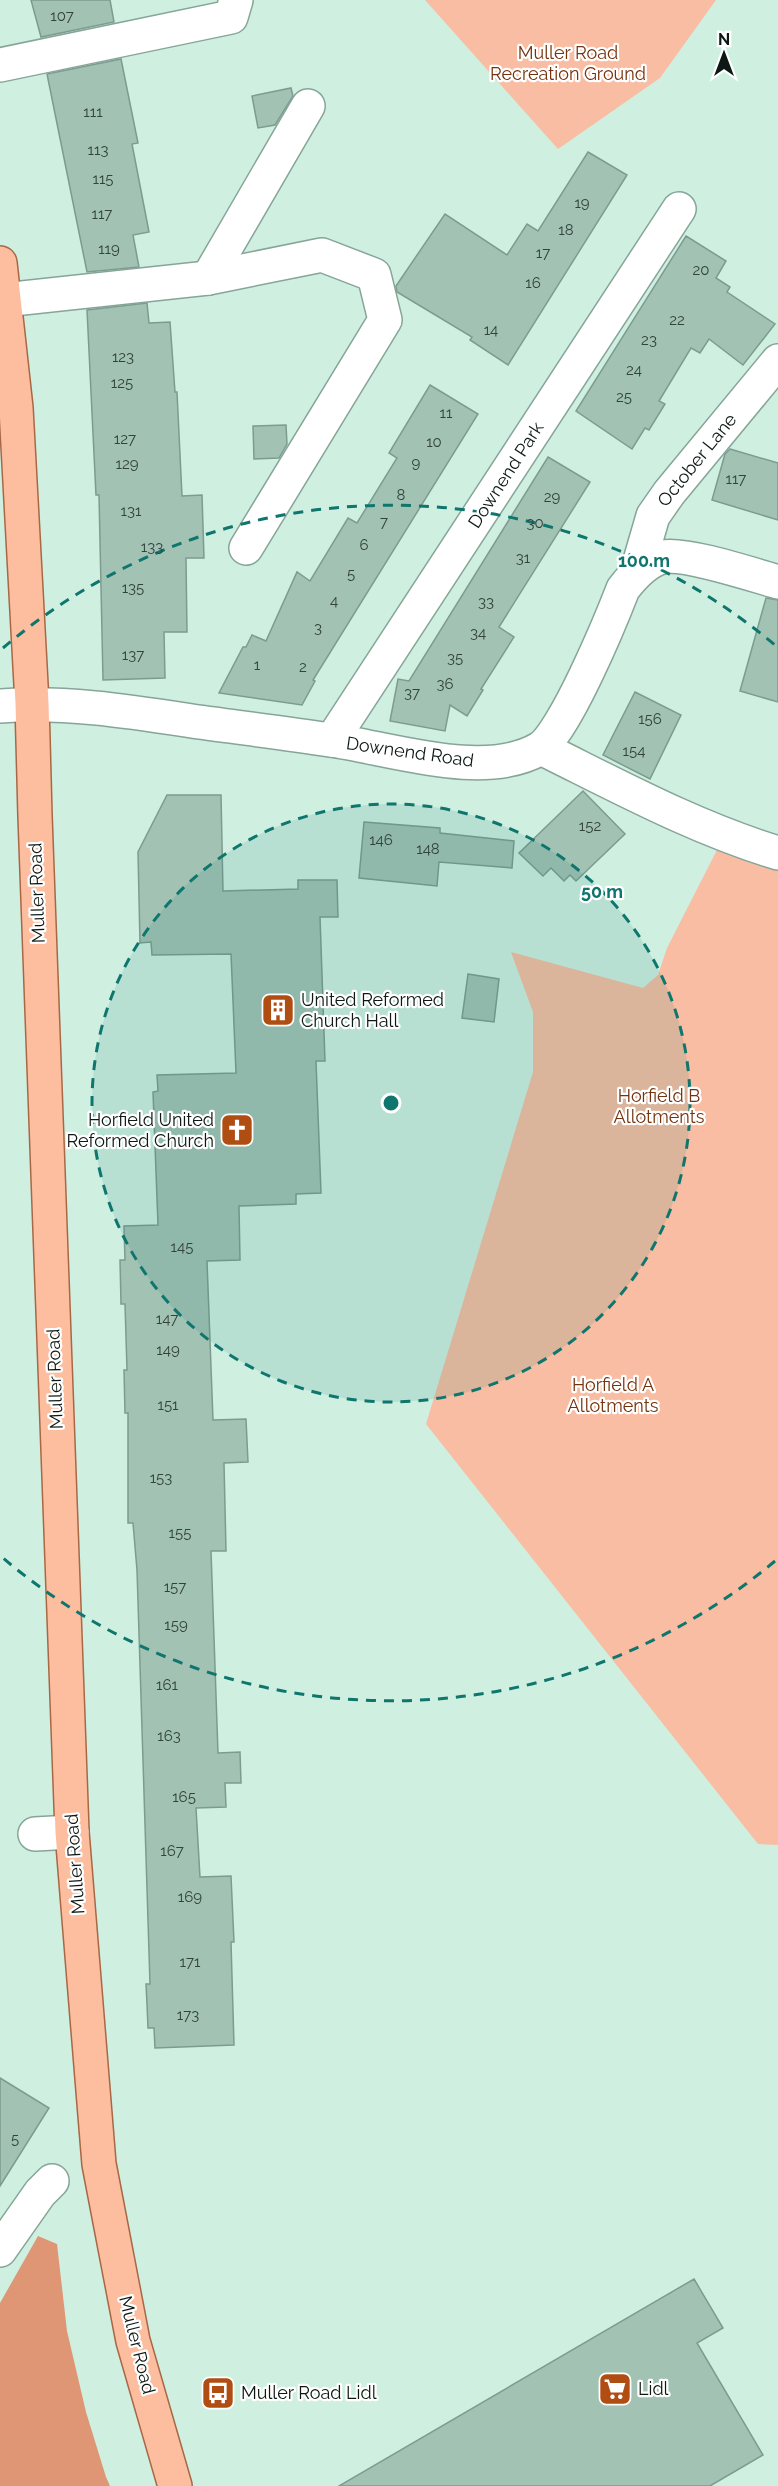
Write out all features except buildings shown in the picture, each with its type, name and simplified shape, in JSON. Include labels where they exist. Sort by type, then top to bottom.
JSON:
[{"type":"main road","name":"Muller Road","points":[[1,276],[16,408],[32,704],[34,816],[72,1832],[99,2164],[133,2341],[175,2486]]},
{"type":"street","points":[[0,65],[231,17],[236,0]]},
{"type":"street","points":[[208,278],[308,106]]},
{"type":"street","name":"Downend Park","points":[[332,740],[679,209]]},
{"type":"street","points":[[1,276],[208,278],[322,255],[374,275],[385,320],[246,548]]},
{"type":"street","name":"October Lane","points":[[637,571],[653,516],[669,493],[778,361]]},
{"type":"street","name":"Downend Road","points":[[0,706],[32,704],[133,712],[332,740],[463,763],[511,759],[541,748],[563,722],[623,589],[637,571],[662,557],[681,557],[778,582]]},
{"type":"street","points":[[541,748],[688,820],[735,840],[778,853]]},
{"type":"street","points":[[35,1834],[72,1832]]},
{"type":"street","points":[[0,2250],[39,2193],[52,2181]]},
{"type":"green space","name":"Muller Road Recreation Ground","points":[[425,0],[716,0],[660,78],[558,149]]},
{"type":"green space","name":"Horfield A Allotments","points":[[719,846],[778,863],[778,1845],[758,1844],[426,1424],[533,1072],[533,1012],[511,952],[643,988],[658,975],[667,948]]},
{"type":"shaded area","points":[[38,2236],[57,2244],[67,2331],[86,2412],[110,2486],[0,2486],[0,2303]]},
{"type":"place","name":"United Reformed Church Hall","points":[[278,1010]]},
{"type":"place","name":"Horfield United Reformed Church","points":[[237,1130]]},
{"type":"place","name":"Lidl","points":[[615,2389]]},
{"type":"place","name":"Muller Road Lidl","points":[[218,2393]]},
{"type":"park label","name":"Horfield B Allotments","points":[[659,1106]]}]
